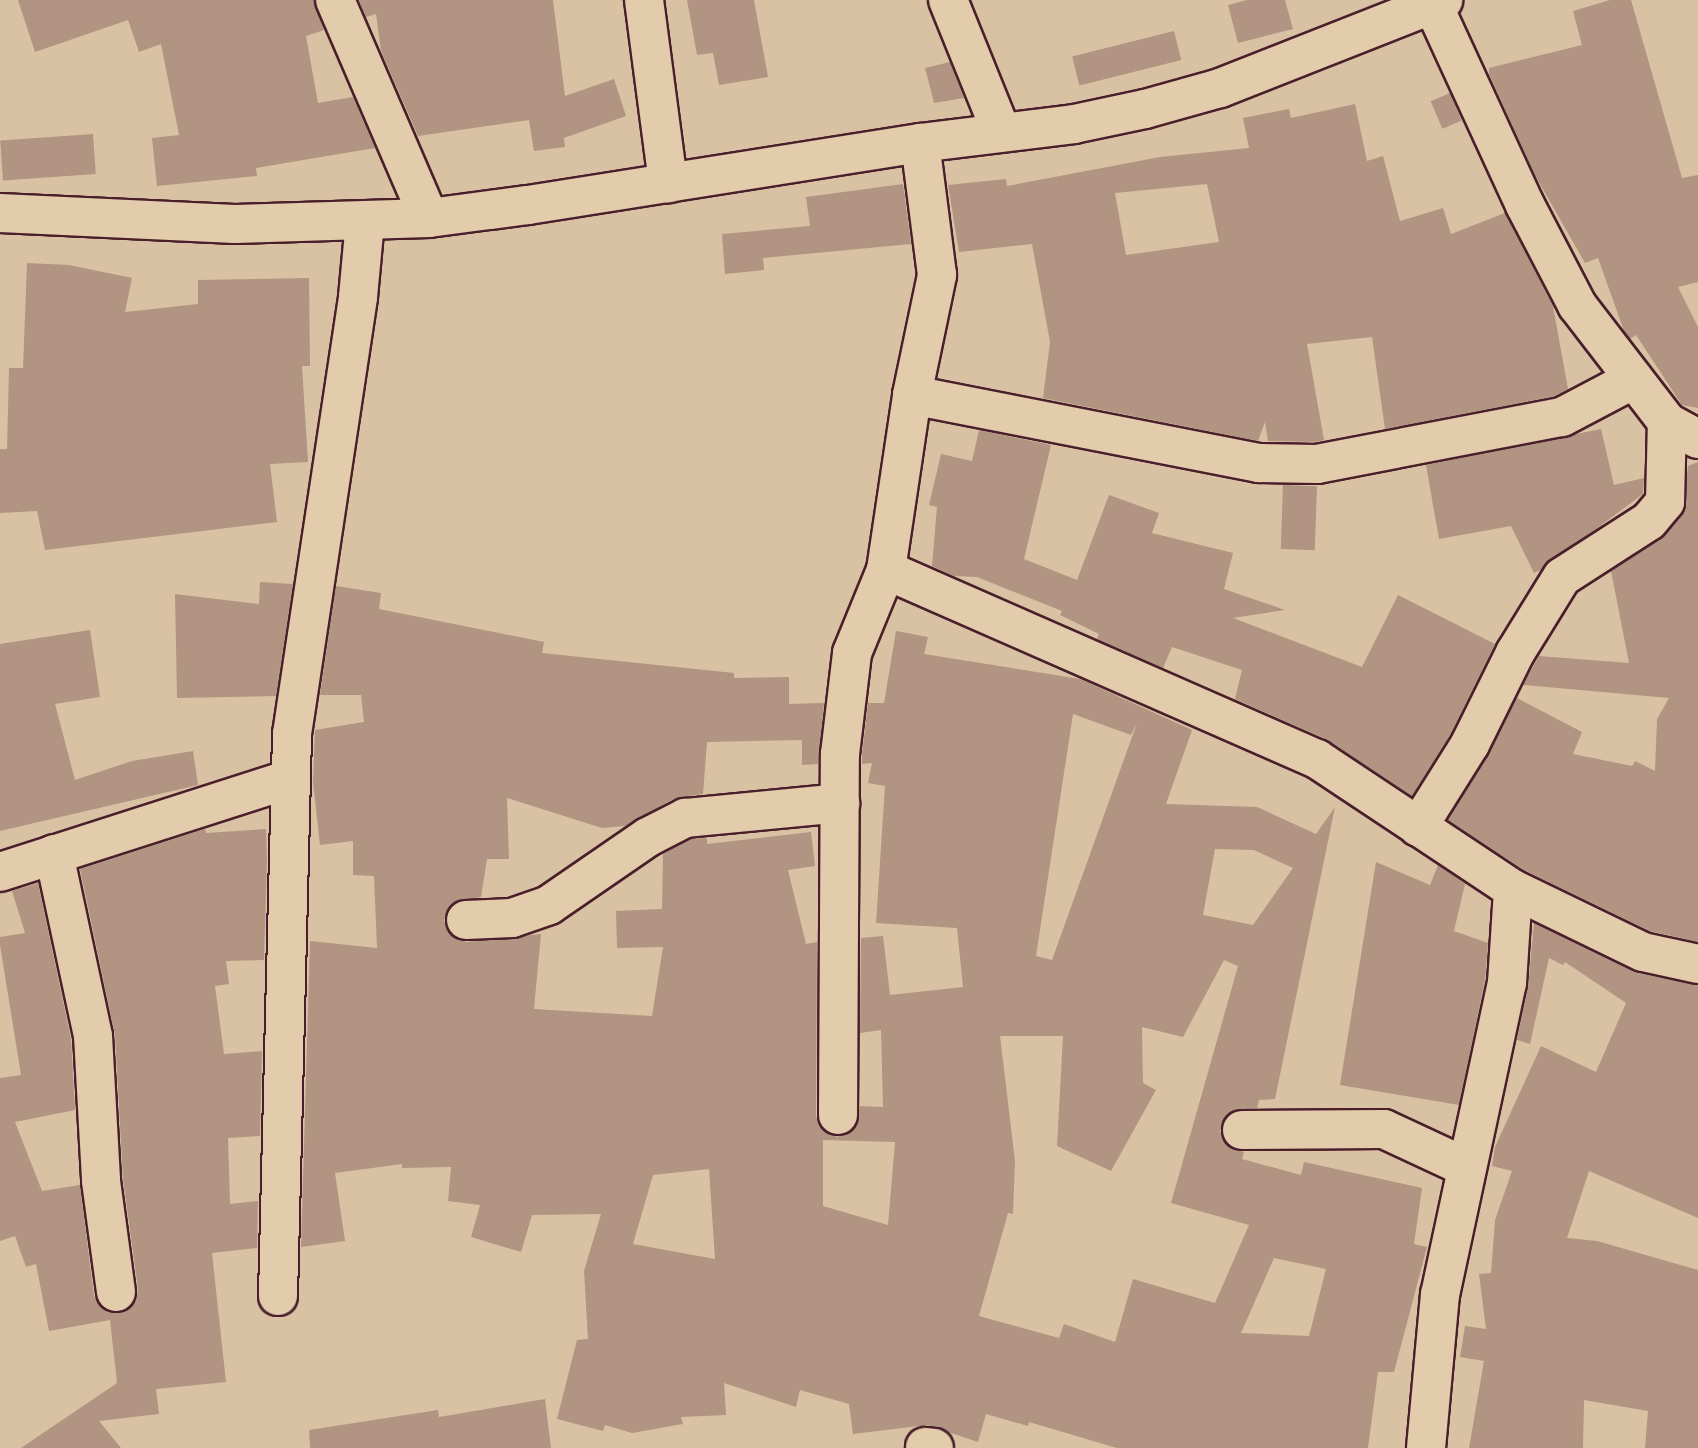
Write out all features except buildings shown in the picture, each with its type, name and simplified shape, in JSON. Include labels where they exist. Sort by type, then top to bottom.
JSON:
[{"type":"street","points":[[335,0],[429,218]]},
{"type":"street","points":[[644,0],[668,183]]},
{"type":"street","points":[[948,0],[1001,131]]},
{"type":"street","points":[[0,213],[235,224],[429,218],[1001,131],[1073,124],[1220,89],[1438,2],[1525,205],[1577,305],[1634,379],[1682,430],[1665,502],[1648,521],[1562,577],[1515,653],[1470,744],[1418,827]]},
{"type":"street","points":[[838,1115],[840,754],[852,653],[886,570],[912,395],[937,275],[920,143]]},
{"type":"street","points":[[278,1296],[290,929],[289,779],[365,222]]},
{"type":"street","points":[[912,395],[1259,463],[1317,464],[1562,417],[1634,379]]},
{"type":"street","points":[[886,570],[1317,759],[1513,889],[1643,952],[1698,964]]},
{"type":"street","points":[[0,872],[289,779]]},
{"type":"street","points":[[466,920],[512,918],[549,905],[648,837],[685,818],[840,803]]},
{"type":"street","points":[[54,855],[93,1036],[101,1181],[116,1292]]},
{"type":"street","points":[[1426,1448],[1440,1295],[1507,983],[1513,889]]},
{"type":"street","points":[[1242,1130],[1384,1129],[1466,1167]]}]
